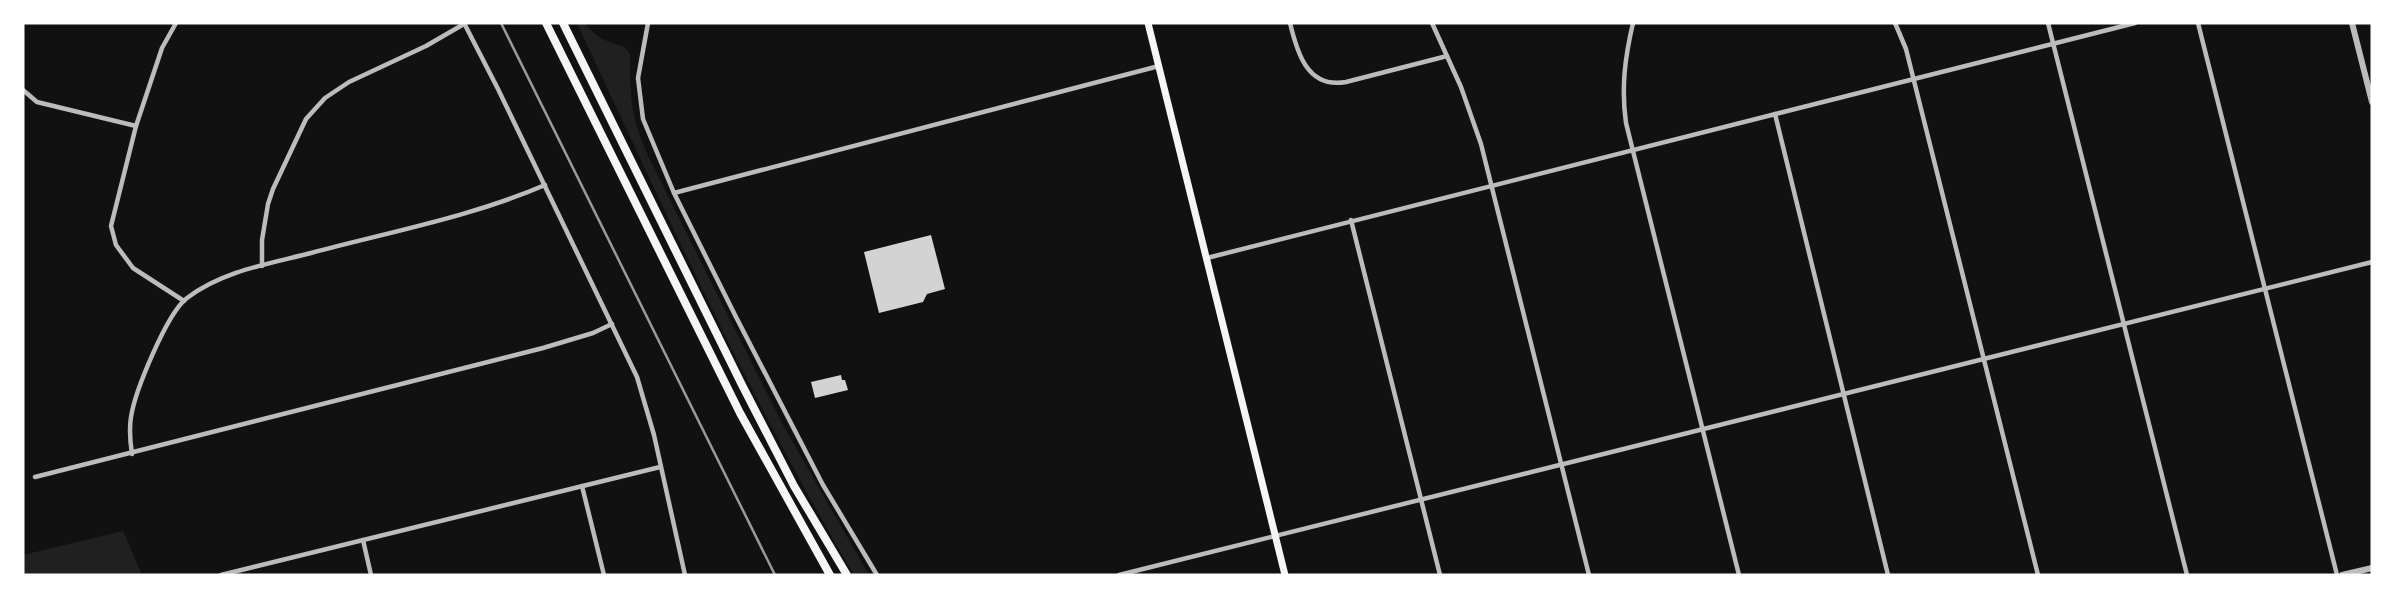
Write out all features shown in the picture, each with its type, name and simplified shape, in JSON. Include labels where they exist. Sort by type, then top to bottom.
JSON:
[{"type":"main road","points":[[546,23],[740,413],[830,575]]},
{"type":"main road","points":[[564,23],[742,385],[794,486],[847,575]]},
{"type":"main road","points":[[1148,23],[1285,575]]},
{"type":"street","points":[[176,23],[163,48],[136,126],[111,226],[123,257],[133,268],[184,301]]},
{"type":"street","points":[[262,266],[262,240],[268,204],[306,119],[326,98],[349,82],[407,55],[464,23],[637,377],[654,435],[685,575]]},
{"type":"street","points":[[648,23],[638,78],[643,119],[674,193],[823,485],[877,575]]},
{"type":"street","points":[[1290,23],[1301,60],[1314,74],[1340,83],[1447,56]]},
{"type":"street","points":[[1432,23],[1472,116],[1589,575]]},
{"type":"street","points":[[1633,23],[1625,55],[1623,86],[1626,123],[1739,575]]},
{"type":"street","points":[[1895,23],[1906,49],[2038,575]]},
{"type":"street","points":[[2048,23],[2187,575]]},
{"type":"street","points":[[1206,258],[2135,23]]},
{"type":"street","points":[[2198,23],[2339,575],[2372,568]]},
{"type":"street","points":[[2352,23],[2372,102]]},
{"type":"street","points":[[674,193],[1159,66]]},
{"type":"street","points":[[23,90],[37,102],[136,126]]},
{"type":"street","points":[[1775,114],[1888,575]]},
{"type":"street","points":[[132,454],[129,432],[133,403],[162,335],[184,301],[220,279],[493,205],[545,185]]},
{"type":"street","points":[[1351,220],[1440,575]]},
{"type":"street","points":[[1119,575],[2372,262]]},
{"type":"street","points":[[35,477],[543,348],[612,324]]},
{"type":"street","points":[[223,575],[660,467]]},
{"type":"street","points":[[582,486],[604,575]]},
{"type":"street","points":[[363,540],[371,575]]},
{"type":"shaded area","points":[[577,23],[585,23],[599,36],[623,47],[630,54],[633,110],[639,134],[651,162],[783,425],[869,575],[854,575],[743,372]]},
{"type":"shaded area","points":[[123,531],[142,575],[23,575],[23,555]]},
{"type":"building","points":[[931,235],[945,289],[927,294],[923,302],[879,313],[864,252]]},
{"type":"building","points":[[841,375],[848,390],[815,398],[811,382]]},
{"type":"railway","points":[[501,23],[775,575]]}]
